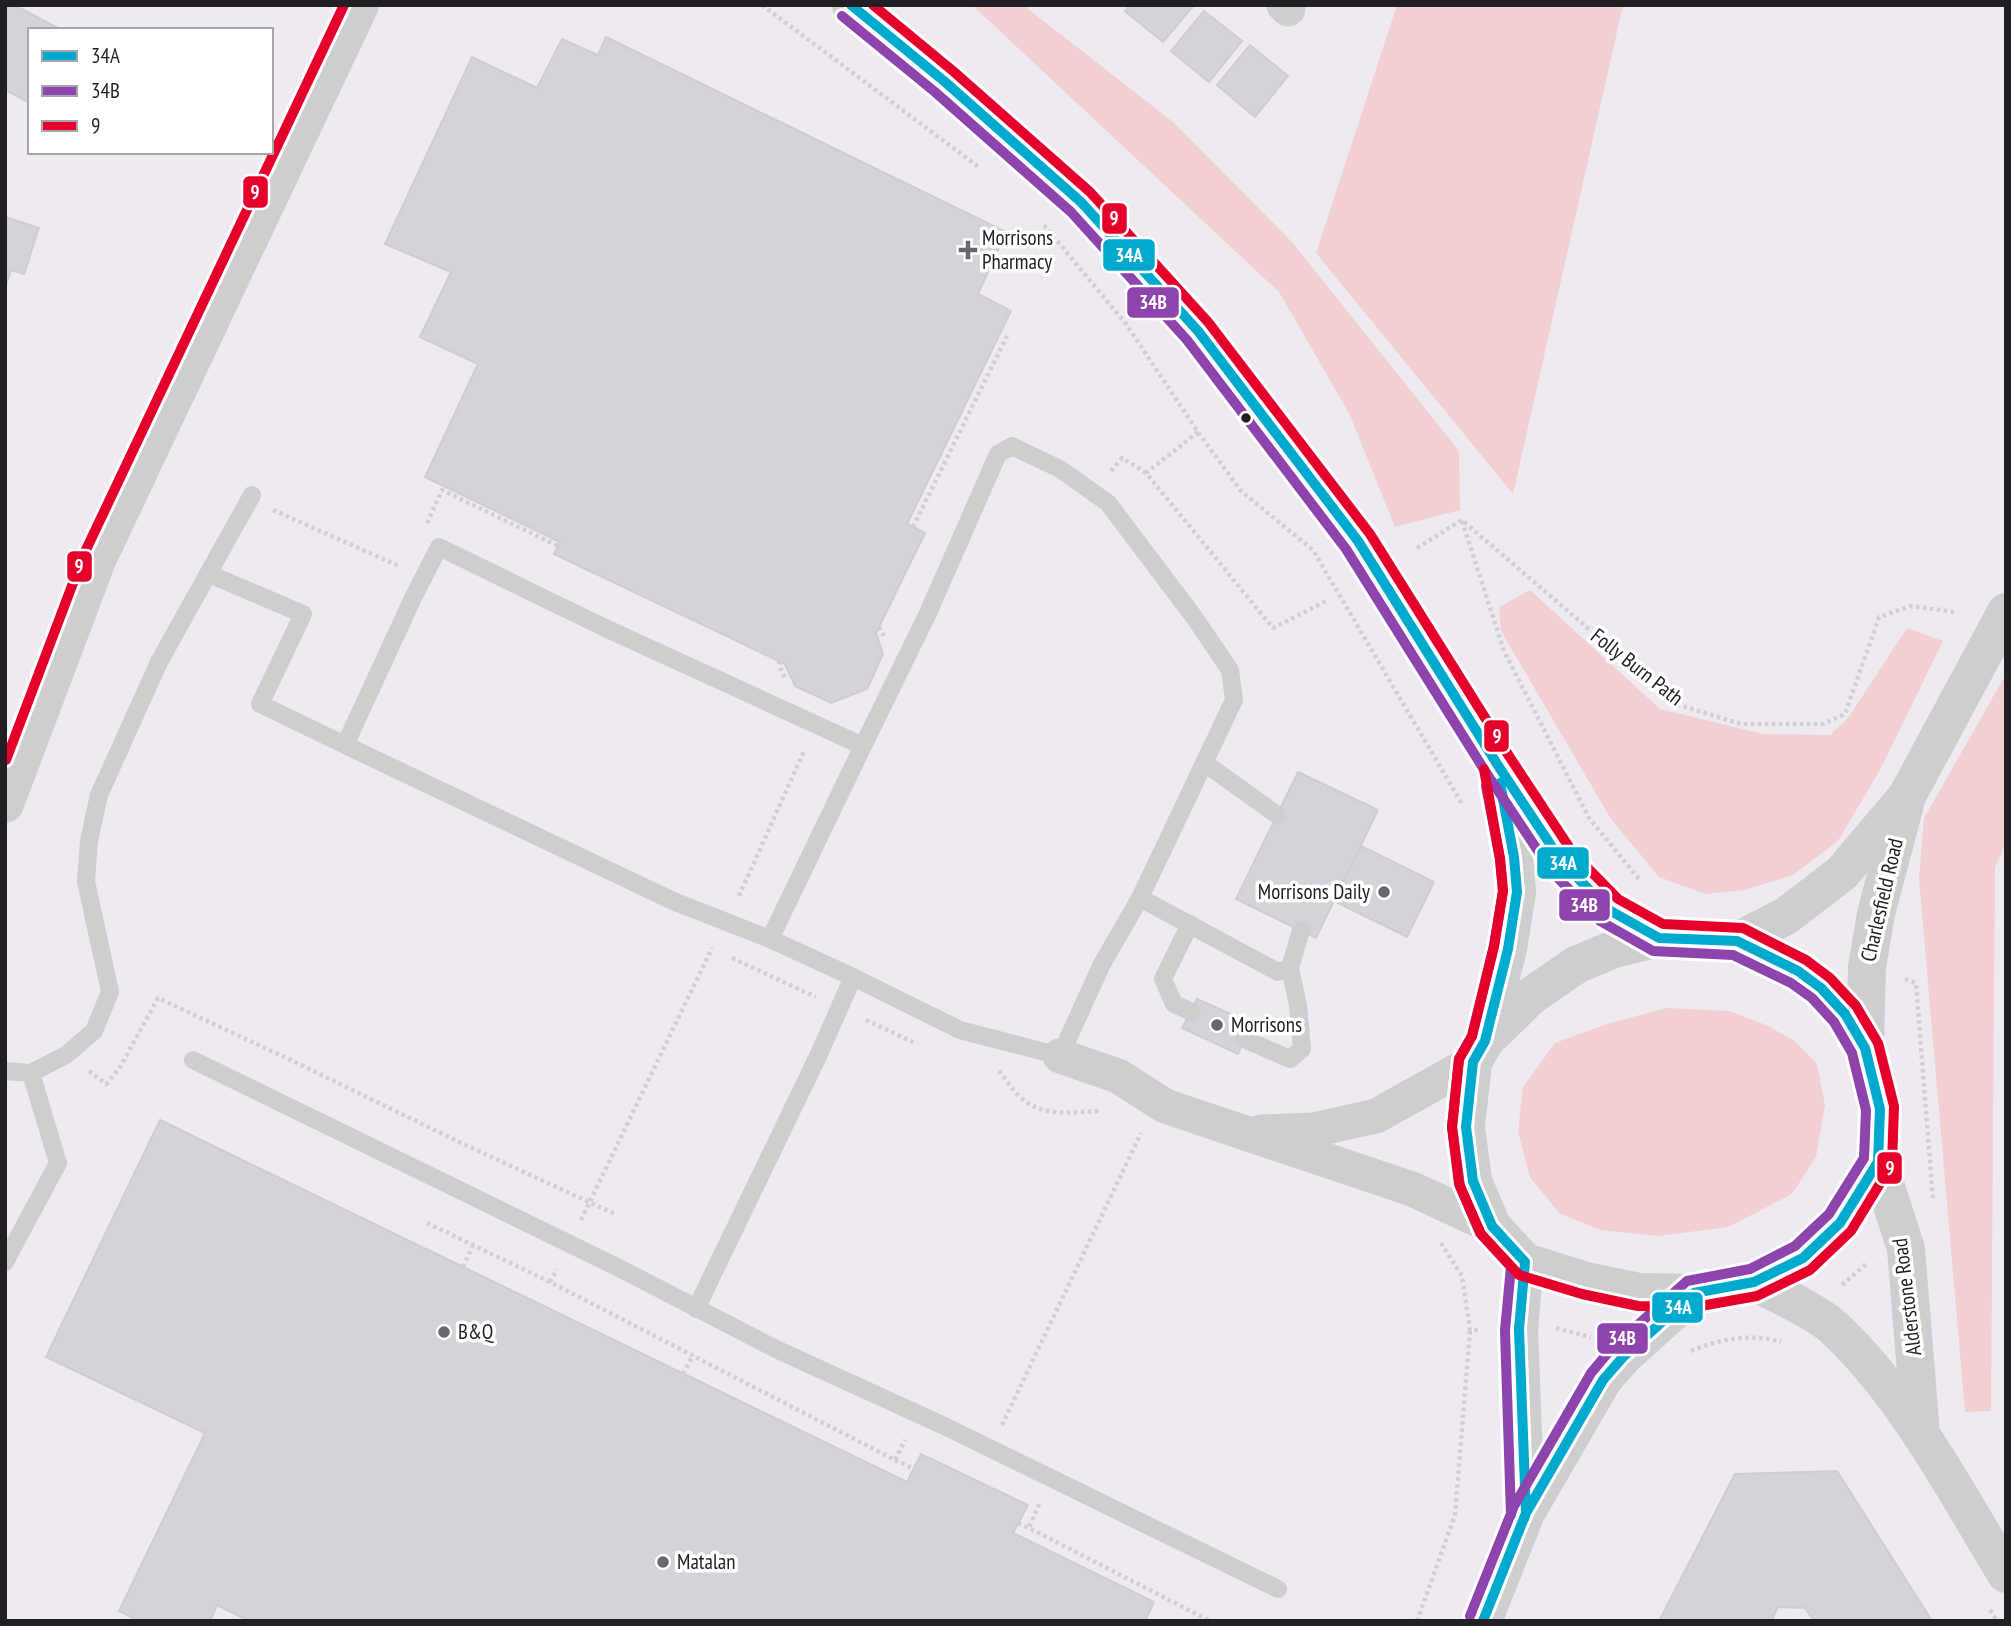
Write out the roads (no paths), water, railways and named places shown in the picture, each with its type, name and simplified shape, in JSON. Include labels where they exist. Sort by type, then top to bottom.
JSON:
[{"type":"street","points":[[851,5],[944,81],[1081,202],[1198,331],[1358,541],[1497,764],[1562,862],[1609,910],[1659,938]]},
{"type":"street","points":[[8,785],[97,560],[361,9]]},
{"type":"street","name":"Charlesfield Road","points":[[1737,941],[1786,916],[1842,873],[1907,796],[2006,612]]},
{"type":"street","points":[[1240,1132],[1313,1130],[1376,1116],[1479,1051],[1531,996],[1576,965],[1614,949],[1659,938],[1737,941],[1798,971],[1821,988],[1845,1014],[1865,1048],[1880,1109],[1878,1162],[1840,1223],[1803,1258],[1754,1282],[1694,1293],[1640,1292],[1586,1281],[1525,1262],[1492,1226],[1473,1181],[1466,1126],[1479,1051],[1508,949],[1517,892],[1514,857],[1497,764]]},
{"type":"street","name":"Charlesfield Road","points":[[1865,1048],[1867,967],[1876,914],[1907,796]]},
{"type":"street","points":[[1060,1056],[1118,1076],[1165,1107],[1412,1189],[1492,1226]]},
{"type":"street","name":"Alderstone Road","points":[[1878,1162],[1906,1249],[1921,1434]]},
{"type":"street","points":[[1525,1262],[1519,1329],[1526,1513]]},
{"type":"street","name":"Alderstone Road","points":[[1754,1282],[1832,1325],[1882,1381],[1921,1434],[2006,1574]]},
{"type":"street","points":[[1483,1621],[1526,1513],[1603,1380],[1623,1357],[1694,1293]]},
{"type":"lane","points":[[209,575],[303,614],[260,705],[626,880],[769,939],[960,1030],[1060,1056],[1102,964],[1140,898],[1234,701],[1230,670],[1194,617],[1108,503],[1060,469],[1012,446],[998,454],[928,613],[769,939]]},
{"type":"lane","points":[[5,1071],[31,1073],[66,1055],[94,1031],[110,992],[86,881],[89,841],[99,795],[159,662],[251,497]]},
{"type":"lane","points":[[345,745],[439,547],[603,627],[863,746]]},
{"type":"lane","points":[[1206,764],[1277,815]]},
{"type":"lane","points":[[1140,898],[1278,972],[1290,968]]},
{"type":"lane","points":[[1190,923],[1163,979],[1174,1004],[1192,1012]]},
{"type":"lane","points":[[1244,1039],[1290,1059],[1302,1049],[1298,1005],[1290,968],[1301,930]]},
{"type":"lane","points":[[696,1309],[853,977]]},
{"type":"lane","points":[[192,1060],[861,1390],[990,1449],[1278,1589]]},
{"type":"lane","points":[[5,1262],[58,1163],[31,1073]]},
{"type":"place","name":"Morrisons Pharmacy","points":[[968,250]]},
{"type":"place","name":"Morrisons Daily","points":[[1384,892]]},
{"type":"place","name":"Morrisons","points":[[1217,1025]]},
{"type":"place","name":"B&Q","points":[[444,1332]]},
{"type":"place","name":"Matalan","points":[[663,1562]]}]
